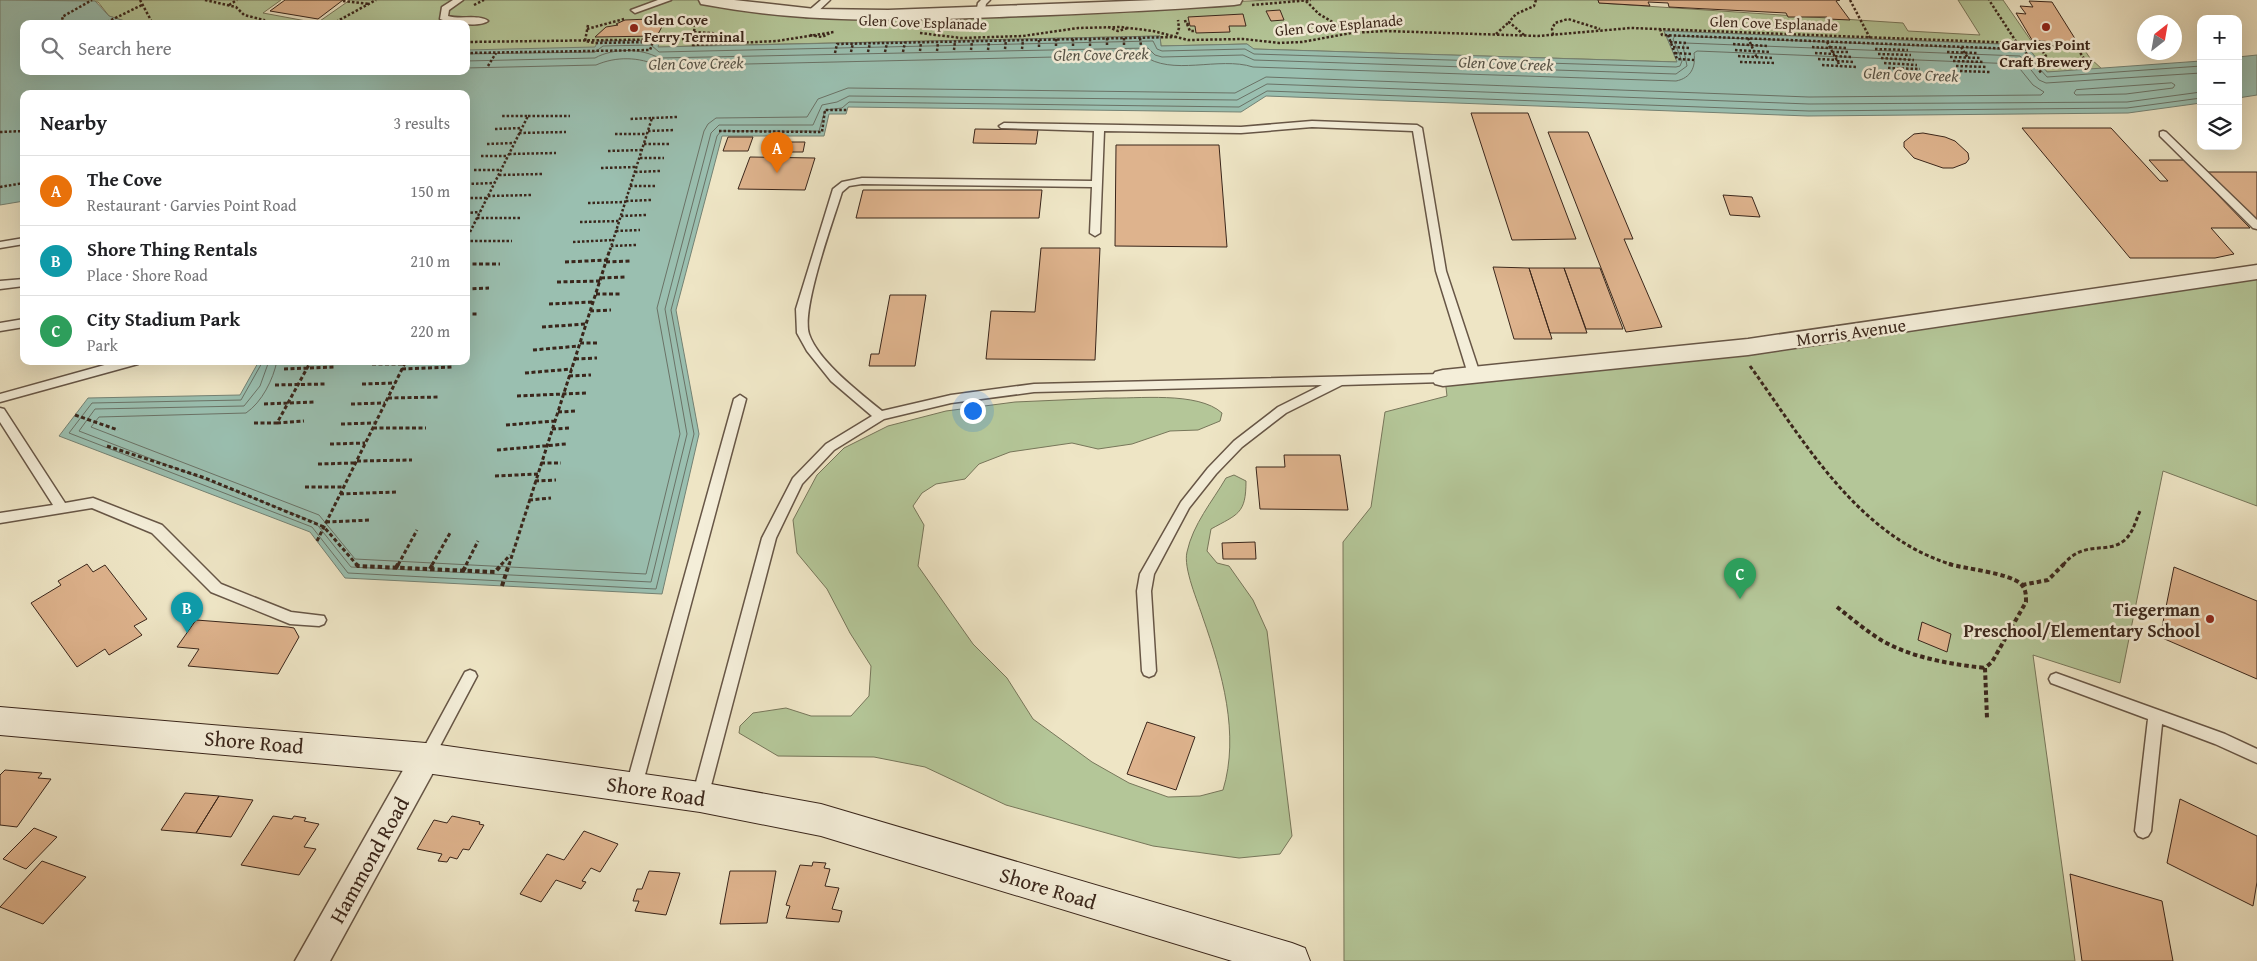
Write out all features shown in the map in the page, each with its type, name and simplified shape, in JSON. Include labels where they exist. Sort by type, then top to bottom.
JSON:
[{"type":"main road","name":"Shore Road","points":[[0,721],[426,758],[634,786],[700,797],[821,820],[1251,955],[1292,961]]},
{"type":"street","points":[[707,8],[809,15],[983,6],[1234,0]]},
{"type":"street","name":"Morris Avenue","points":[[1443,378],[1737,348],[2126,293],[2257,272]]},
{"type":"street","name":"Hammond Road","points":[[312,961],[426,758]]},
{"type":"lane","points":[[452,20],[444,17],[445,9],[459,0]]},
{"type":"lane","points":[[636,10],[667,0]]},
{"type":"lane","points":[[809,15],[826,0]]},
{"type":"lane","points":[[470,21],[484,21]]},
{"type":"lane","points":[[1004,126],[1242,130],[1312,124],[1417,128],[1441,271],[1474,374]]},
{"type":"lane","points":[[1095,232],[1099,128]]},
{"type":"lane","points":[[2163,134],[2257,226]]},
{"type":"lane","points":[[880,416],[835,378],[811,348],[803,333],[802,309],[835,194],[839,188],[851,182],[862,181],[1097,184]]},
{"type":"lane","points":[[0,245],[20,242]]},
{"type":"lane","points":[[0,285],[20,282]]},
{"type":"lane","points":[[0,327],[20,324]]},
{"type":"lane","points":[[0,398],[120,365]]},
{"type":"lane","points":[[700,797],[769,538],[797,480],[830,447],[880,416],[951,399],[1034,388],[1443,378]]},
{"type":"lane","points":[[1149,671],[1144,591],[1147,574],[1185,505],[1212,470],[1238,444],[1282,410],[1343,380]]},
{"type":"lane","points":[[634,786],[740,399]]},
{"type":"lane","points":[[0,412],[62,508]]},
{"type":"lane","points":[[0,518],[93,503],[157,529],[216,588],[290,618],[319,620]]},
{"type":"lane","points":[[426,758],[470,676]]},
{"type":"lane","points":[[2056,679],[2220,739],[2257,756]]},
{"type":"lane","points":[[2143,831],[2156,716]]},
{"type":"path","points":[[63,20],[62,17],[92,0]]},
{"type":"path","points":[[141,0],[151,20]]},
{"type":"path","points":[[205,0],[236,7],[244,15],[264,20]]},
{"type":"path","points":[[229,5],[237,0]]},
{"type":"path","points":[[337,20],[376,0]]},
{"type":"path","points":[[1496,34],[1516,14],[1534,6],[1536,0]]},
{"type":"path","points":[[1850,0],[1870,38]]},
{"type":"path","points":[[1989,0],[2018,43]]},
{"type":"path","points":[[343,1],[369,4]]},
{"type":"path","points":[[1306,1],[1319,14],[1351,33]]},
{"type":"path","points":[[111,20],[142,5]]},
{"type":"path","points":[[694,32],[698,21],[707,8]]},
{"type":"path","points":[[1553,35],[1552,29],[1555,23],[1568,19],[1584,22],[1602,30]]},
{"type":"path","points":[[835,53],[837,44],[853,43],[1176,37],[1179,28],[1178,20]]},
{"type":"path","points":[[1508,22],[1524,36]]},
{"type":"path","points":[[1188,24],[1190,31],[1196,31]]},
{"type":"path","points":[[585,40],[588,25]]},
{"type":"path","name":"Glen Cove Esplanade","points":[[913,32],[961,38],[1023,36],[1107,27],[1129,28],[1188,40],[1243,39],[1288,43],[1351,33],[1422,31],[1524,36],[1621,28],[1660,29],[2037,44],[2077,48],[2089,66],[2053,66],[2041,50]]},
{"type":"path","points":[[1660,29],[1662,35],[2041,50]]},
{"type":"path","points":[[706,32],[717,34],[723,38],[723,44],[693,45],[689,39],[686,34],[706,32]]},
{"type":"path","name":"Glen Cove Esplanade","points":[[723,44],[777,41],[810,35],[822,37],[830,32],[836,32]]},
{"type":"path","points":[[1668,35],[1677,59],[1694,60]]},
{"type":"path","points":[[1107,38],[1107,47]]},
{"type":"path","points":[[1124,38],[1124,47]]},
{"type":"path","points":[[1140,38],[1141,46]]},
{"type":"path","points":[[1748,38],[1759,63]]},
{"type":"path","points":[[470,42],[689,39]]},
{"type":"path","points":[[1073,39],[1073,48]]},
{"type":"path","points":[[1090,39],[1090,48]]},
{"type":"path","points":[[470,53],[650,50],[653,42],[595,43],[585,40]]},
{"type":"path","points":[[1005,49],[1006,40]]},
{"type":"path","points":[[1022,49],[1023,40]]},
{"type":"path","points":[[1039,40],[1039,48]]},
{"type":"path","points":[[1056,40],[1056,48]]},
{"type":"path","points":[[954,50],[955,41]]},
{"type":"path","points":[[971,50],[972,41]]},
{"type":"path","points":[[988,50],[989,41]]},
{"type":"path","points":[[1827,41],[1840,66]]},
{"type":"path","points":[[903,52],[905,42]]},
{"type":"path","points":[[920,51],[921,42]]},
{"type":"path","points":[[937,51],[938,42]]},
{"type":"path","points":[[1670,42],[1688,43]]},
{"type":"path","points":[[852,52],[853,43]]},
{"type":"path","points":[[868,52],[870,43]]},
{"type":"path","points":[[885,52],[887,43]]},
{"type":"path","points":[[1733,44],[1768,46]]},
{"type":"path","points":[[1889,44],[1904,69]]},
{"type":"path","points":[[2037,44],[2041,50]]},
{"type":"path","points":[[1960,46],[1977,72]]},
{"type":"path","points":[[1673,47],[1690,48]]},
{"type":"path","points":[[1812,48],[1846,48]]},
{"type":"path","points":[[1876,49],[1908,50]]},
{"type":"path","points":[[2022,49],[2042,74]]},
{"type":"path","points":[[1735,50],[1770,52]]},
{"type":"path","points":[[1834,54],[1848,52]]},
{"type":"path","points":[[1947,52],[1977,53]]},
{"type":"path","points":[[488,66],[496,53]]},
{"type":"path","points":[[1675,53],[1693,54]]},
{"type":"path","points":[[1815,53],[1851,57]]},
{"type":"path","points":[[1878,54],[1911,55]]},
{"type":"path","points":[[1738,56],[1773,58]]},
{"type":"path","points":[[1950,56],[1980,58]]},
{"type":"path","points":[[1881,58],[1914,60]]},
{"type":"path","points":[[1818,59],[1854,62]]},
{"type":"path","points":[[1953,61],[1984,62]]},
{"type":"path","points":[[1740,62],[1776,63]]},
{"type":"path","points":[[1884,63],[1917,65]]},
{"type":"path","points":[[1822,65],[1856,67]]},
{"type":"path","points":[[1956,66],[1987,67]]},
{"type":"path","points":[[1888,68],[1920,69]]},
{"type":"path","points":[[1960,71],[1990,72]]},
{"type":"path","points":[[719,131],[822,132],[825,110],[847,110]]},
{"type":"path","points":[[501,116],[570,116]]},
{"type":"path","points":[[470,233],[528,116]]},
{"type":"path","points":[[629,119],[677,117]]},
{"type":"path","points":[[502,586],[652,118]]},
{"type":"path","points":[[495,129],[522,128]]},
{"type":"path","points":[[615,134],[674,130]]},
{"type":"path","points":[[0,132],[20,131]]},
{"type":"path","points":[[519,133],[566,132]]},
{"type":"path","points":[[487,144],[514,143]]},
{"type":"path","points":[[644,144],[669,144]]},
{"type":"path","points":[[608,151],[642,150]]},
{"type":"path","points":[[481,156],[556,153]]},
{"type":"path","points":[[640,158],[664,158]]},
{"type":"path","points":[[602,168],[636,167]]},
{"type":"path","points":[[474,170],[501,170]]},
{"type":"path","points":[[635,172],[660,171]]},
{"type":"path","points":[[499,175],[542,174]]},
{"type":"path","points":[[0,187],[20,184]]},
{"type":"path","points":[[470,184],[494,184]]},
{"type":"path","points":[[630,186],[655,186]]},
{"type":"path","points":[[470,198],[532,196]]},
{"type":"path","points":[[588,203],[651,200]]},
{"type":"path","points":[[470,212],[480,212]]},
{"type":"path","points":[[621,216],[646,215]]},
{"type":"path","points":[[477,218],[522,218]]},
{"type":"path","points":[[580,222],[619,221]]},
{"type":"path","points":[[616,230],[640,230]]},
{"type":"path","points":[[470,240],[512,241]]},
{"type":"path","points":[[573,242],[613,240]]},
{"type":"path","points":[[611,246],[636,245]]},
{"type":"path","points":[[565,262],[630,261]]},
{"type":"path","points":[[470,264],[500,264]]},
{"type":"path","points":[[557,282],[625,277]]},
{"type":"path","points":[[470,289],[489,288]]},
{"type":"path","points":[[595,294],[620,294]]},
{"type":"path","points":[[549,304],[593,302]]},
{"type":"path","points":[[590,311],[611,310]]},
{"type":"path","points":[[470,314],[477,314]]},
{"type":"path","points":[[542,327],[586,324]]},
{"type":"path","points":[[533,350],[597,342]]},
{"type":"path","points":[[1737,348],[1800,434],[1856,504],[1886,531],[1924,554],[1968,570],[1999,574],[2016,580],[2022,585],[2027,597],[2026,602],[1992,662],[1986,668],[1987,718]]},
{"type":"path","points":[[574,359],[597,358]]},
{"type":"path","points":[[277,422],[309,365]]},
{"type":"path","points":[[317,541],[405,365]]},
{"type":"path","points":[[284,368],[334,367]]},
{"type":"path","points":[[402,369],[454,367]]},
{"type":"path","points":[[525,373],[572,369]]},
{"type":"path","points":[[569,376],[591,375]]},
{"type":"path","points":[[362,384],[395,383]]},
{"type":"path","points":[[275,385],[325,384]]},
{"type":"path","points":[[517,396],[586,393]]},
{"type":"path","points":[[388,398],[440,397]]},
{"type":"path","points":[[264,404],[316,402]]},
{"type":"path","points":[[351,404],[385,403]]},
{"type":"path","points":[[558,412],[576,411]]},
{"type":"path","points":[[75,415],[118,430]]},
{"type":"path","points":[[506,425],[555,421]]},
{"type":"path","points":[[254,424],[304,422]]},
{"type":"path","points":[[341,424],[375,423]]},
{"type":"path","points":[[373,428],[426,428]]},
{"type":"path","points":[[552,429],[571,428]]},
{"type":"path","points":[[330,444],[366,443]]},
{"type":"path","points":[[497,450],[566,444]]},
{"type":"path","points":[[107,446],[205,478],[324,527],[358,566],[495,572],[512,552]]},
{"type":"path","points":[[318,464],[412,460]]},
{"type":"path","points":[[541,463],[561,463]]},
{"type":"path","points":[[495,476],[538,474]]},
{"type":"path","points":[[535,481],[556,480]]},
{"type":"path","points":[[305,487],[344,487]]},
{"type":"path","points":[[340,494],[396,492]]},
{"type":"path","points":[[529,500],[551,498]]},
{"type":"path","points":[[2022,585],[2043,583],[2054,575],[2065,560],[2082,549],[2108,547],[2125,540],[2132,530],[2140,511]]},
{"type":"path","points":[[326,522],[371,520]]},
{"type":"path","points":[[396,568],[417,530]]},
{"type":"path","points":[[430,569],[450,533]]},
{"type":"path","points":[[463,571],[478,541]]},
{"type":"path","points":[[1838,608],[1884,641],[1917,655],[1958,665],[1986,668]]},
{"type":"shaded area","points":[[50,0],[281,0],[263,13],[301,20],[122,20],[109,16],[98,2]]},
{"type":"shaded area","points":[[350,0],[710,0],[759,9],[1008,12],[1271,0],[1598,0],[1599,3],[1903,23],[1908,31],[1980,35],[1958,0],[2003,0],[2032,42],[2081,45],[2090,58],[2103,70],[2047,72],[2026,45],[1664,31],[1678,62],[1253,49],[1247,44],[1161,46],[1160,36],[692,46],[470,54],[470,20],[321,20]]},
{"type":"shaded area","points":[[2257,271],[2257,506],[2163,471],[2120,683],[2033,655],[2075,961],[1344,961],[1343,542],[1371,507],[1385,412],[1447,396],[1445,379],[1758,342]]},
{"type":"shaded area","points":[[1150,397],[1183,399],[1211,406],[1222,413],[1220,421],[1198,430],[1170,431],[1132,444],[1098,449],[1072,443],[1010,452],[979,464],[965,479],[936,484],[922,493],[913,506],[924,525],[918,566],[973,644],[1007,678],[1033,719],[1092,762],[1129,783],[1168,797],[1200,796],[1223,790],[1228,769],[1229,725],[1217,660],[1189,576],[1186,559],[1187,552],[1198,523],[1226,478],[1234,475],[1246,481],[1246,492],[1242,507],[1234,516],[1211,529],[1207,551],[1217,563],[1229,566],[1253,600],[1267,631],[1292,836],[1280,854],[1239,858],[1153,846],[1006,805],[925,767],[874,757],[778,756],[739,733],[740,726],[753,713],[786,708],[811,716],[851,716],[869,696],[871,666],[850,633],[827,589],[797,553],[793,520],[817,475],[844,448],[888,426],[946,411],[1015,402]]},
{"type":"water","name":"Glen Cove Creek","points":[[0,0],[95,1],[109,16],[122,20],[20,20],[20,75],[470,75],[470,50],[595,47],[598,41],[660,40],[658,47],[1160,36],[1161,46],[1247,44],[1254,49],[1677,62],[1664,31],[2026,45],[2047,72],[2197,61],[2197,104],[2128,113],[1808,116],[1266,96],[1241,112],[848,107],[846,114],[829,114],[824,136],[722,136],[676,310],[699,434],[662,594],[345,578],[310,532],[59,436],[88,398],[240,395],[257,365],[470,365],[470,90],[20,90],[20,202],[0,205]]},
{"type":"water","points":[[2257,55],[2257,95],[2242,97],[2242,57]]},
{"type":"building","points":[[285,0],[343,0],[318,19],[270,11]]},
{"type":"building","points":[[1598,0],[1840,0],[1836,1],[1850,20],[1828,19],[1827,17],[1788,17],[1786,13],[1669,7],[1668,3],[1648,2],[1650,6],[1599,3]]},
{"type":"building","name":"Garvies Point Craft Brewery","points":[[2029,1],[2052,2],[2079,45],[2032,40],[2016,13],[2026,14],[2020,6],[2033,7]]},
{"type":"building","points":[[1280,10],[1284,20],[1271,21],[1266,11]]},
{"type":"building","points":[[1243,14],[1246,26],[1229,26],[1230,32],[1196,33],[1195,26],[1190,26],[1188,17]]},
{"type":"building","name":"Glen Cove Ferry Terminal","points":[[666,19],[657,36],[595,37],[606,27],[618,25],[616,24],[625,20]]},
{"type":"building","points":[[1471,113],[1528,113],[1576,239],[1512,240]]},
{"type":"building","points":[[2022,128],[2111,128],[2160,181],[2168,181],[2149,160],[2184,160],[2250,228],[2211,228],[2234,254],[2215,258],[2130,258]]},
{"type":"building","points":[[975,129],[1038,130],[1036,144],[973,143]]},
{"type":"building","points":[[1548,132],[1588,132],[1633,239],[1624,239],[1662,327],[1626,332]]},
{"type":"building","points":[[1923,133],[1955,141],[1968,153],[1969,159],[1966,163],[1953,168],[1943,168],[1914,158],[1904,147],[1904,142],[1914,134]]},
{"type":"building","points":[[728,137],[753,137],[748,151],[723,151]]},
{"type":"building","points":[[785,142],[805,142],[803,152],[782,152]]},
{"type":"building","points":[[1116,145],[1219,145],[1227,247],[1115,246]]},
{"type":"building","points":[[750,157],[815,158],[805,190],[738,189]]},
{"type":"building","points":[[2207,172],[2257,172],[2257,219],[2252,219]]},
{"type":"building","points":[[863,190],[1042,190],[1039,218],[856,218]]},
{"type":"building","points":[[1723,195],[1752,197],[1760,217],[1730,215]]},
{"type":"building","points":[[1041,248],[1100,248],[1095,360],[986,359],[991,311],[1035,312]]},
{"type":"building","points":[[1493,267],[1529,268],[1552,339],[1514,339]]},
{"type":"building","points":[[1529,268],[1564,268],[1587,333],[1550,333]]},
{"type":"building","points":[[1564,268],[1600,268],[1623,329],[1586,329]]},
{"type":"building","points":[[890,295],[926,295],[915,366],[869,366],[871,354],[879,354]]},
{"type":"building","points":[[1284,455],[1340,455],[1348,510],[1260,509],[1256,467],[1285,467]]},
{"type":"building","points":[[1255,542],[1256,559],[1223,559],[1222,543]]},
{"type":"building","points":[[87,564],[93,572],[105,565],[147,619],[134,626],[142,635],[109,655],[105,649],[77,667],[31,603],[61,585],[58,581]]},
{"type":"building","name":"Tiegerman Preschool/Elementary School","points":[[2174,567],[2257,601],[2257,679],[2160,637]]},
{"type":"building","points":[[196,620],[288,627],[294,628],[299,637],[278,674],[188,666],[199,649],[177,647]]},
{"type":"building","points":[[1922,622],[1951,634],[1947,652],[1918,640]]},
{"type":"building","points":[[1147,722],[1195,737],[1176,790],[1127,774]]},
{"type":"building","points":[[5,770],[42,773],[38,778],[51,779],[17,827],[0,825],[0,775]]},
{"type":"building","points":[[185,793],[219,796],[196,833],[161,830]]},
{"type":"building","points":[[219,796],[253,800],[231,837],[196,833]]},
{"type":"building","points":[[2180,799],[2257,836],[2257,882],[2253,906],[2167,863]]},
{"type":"building","points":[[273,816],[292,819],[294,816],[306,818],[304,821],[319,824],[304,847],[316,849],[299,875],[241,865]]},
{"type":"building","points":[[452,816],[480,822],[479,824],[484,825],[469,850],[463,849],[457,859],[450,857],[447,862],[438,861],[442,854],[417,849],[434,820],[447,823]]},
{"type":"building","points":[[34,828],[57,837],[26,869],[3,859]]},
{"type":"building","points":[[584,831],[618,844],[600,872],[591,868],[582,881],[586,882],[581,889],[556,880],[541,902],[520,894],[547,854],[564,860]]},
{"type":"building","points":[[42,861],[86,877],[43,924],[0,907]]},
{"type":"building","points":[[813,862],[826,863],[824,868],[830,869],[825,886],[839,888],[832,909],[842,911],[839,922],[786,918],[790,906],[786,905],[800,865],[812,866]]},
{"type":"building","points":[[649,871],[680,873],[666,915],[635,911],[639,901],[633,901],[637,889],[642,889]]},
{"type":"building","points":[[730,871],[776,871],[767,923],[720,924]]},
{"type":"building","points":[[2070,874],[2162,901],[2173,961],[2082,961]]},
{"type":"place","name":"Garvies Point Craft Brewery","points":[[2046,27]]},
{"type":"place","name":"Glen Cove Ferry Terminal","points":[[634,28]]},
{"type":"place","name":"The Cove","points":[[777,173]]},
{"type":"place","name":"City Stadium Park","points":[[1740,599]]},
{"type":"place","name":"Tiegerman Preschool/Elementary School","points":[[2210,619]]},
{"type":"place","name":"Shore Thing Rentals","points":[[187,633]]}]
